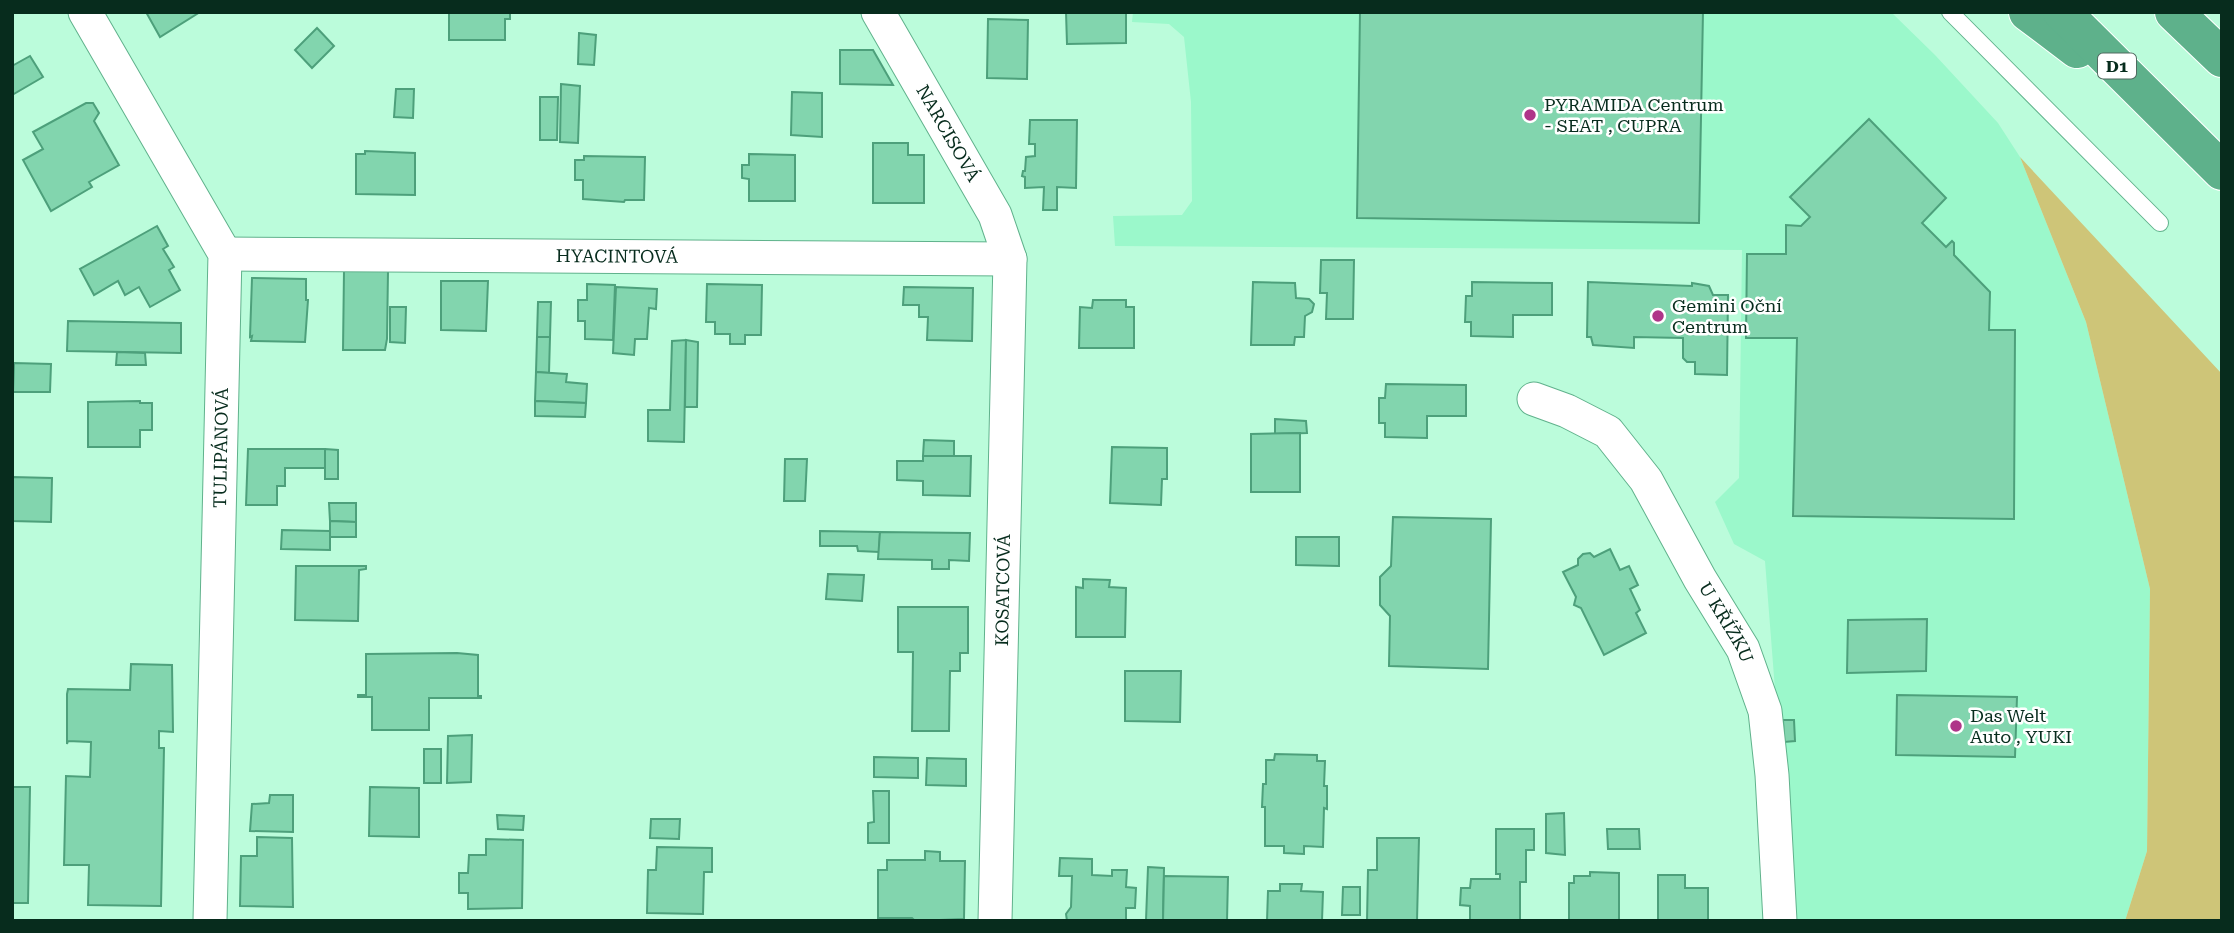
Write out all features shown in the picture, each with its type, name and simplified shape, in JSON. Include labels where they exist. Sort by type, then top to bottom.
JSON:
[{"type":"highway","points":[[2028,12],[2172,120]]},
{"type":"highway","name":"D1","points":[[2062,12],[2222,171]]},
{"type":"highway","points":[[2174,12],[2222,58]]},
{"type":"street","points":[[85,12],[225,254]]},
{"type":"street","name":"NARCISOVÁ","points":[[878,12],[995,215],[1010,259]]},
{"type":"street","name":"HYACINTOVÁ","points":[[225,254],[1010,259]]},
{"type":"street","name":"TULIPÁNOVÁ","points":[[210,921],[225,254]]},
{"type":"street","name":"KOSATCOVÁ","points":[[995,921],[1010,259]]},
{"type":"street","name":"U KŘÍŽKU","points":[[1534,399],[1567,411],[1608,432],[1646,480],[1700,579],[1743,649],[1765,710],[1772,775],[1780,921]]},
{"type":"lane","points":[[1950,12],[2160,223]]},
{"type":"shaded area","points":[[1133,12],[1891,12],[1998,123],[2020,157],[2086,322],[2150,589],[2147,851],[2125,921],[1793,921],[1765,561],[1734,544],[1715,502],[1739,478],[1742,250],[1115,246],[1113,216],[1182,215],[1192,201],[1191,102],[1184,37],[1169,24],[1132,22]]},
{"type":"shaded area","points":[[2020,157],[2222,374],[2222,919],[2125,921],[2147,851],[2150,589],[2086,322]]},
{"type":"building","points":[[146,12],[200,12],[160,37]]},
{"type":"building","points":[[449,12],[510,12],[510,19],[505,19],[505,40],[449,40]]},
{"type":"building","points":[[1066,12],[1126,12],[1126,43],[1067,44]]},
{"type":"building","name":"PYRAMIDA Centrum - SEAT , CUPRA","points":[[1360,12],[1703,12],[1699,223],[1357,218]]},
{"type":"building","points":[[988,19],[1028,20],[1027,79],[987,78]]},
{"type":"building","points":[[317,28],[334,46],[312,68],[295,50]]},
{"type":"building","points":[[579,33],[596,35],[594,65],[578,64]]},
{"type":"building","points":[[840,50],[873,50],[893,85],[840,84]]},
{"type":"building","points":[[30,56],[43,77],[12,95],[12,66]]},
{"type":"building","points":[[561,84],[580,86],[578,143],[560,142]]},
{"type":"building","points":[[396,89],[414,89],[413,118],[394,117]]},
{"type":"building","points":[[792,92],[822,93],[822,137],[791,135]]},
{"type":"building","points":[[540,97],[558,97],[557,140],[540,140]]},
{"type":"building","points":[[86,103],[93,103],[99,113],[94,121],[119,165],[89,182],[92,187],[51,211],[23,160],[43,149],[33,132]]},
{"type":"building","points":[[1869,119],[1946,198],[1922,223],[1946,247],[1952,241],[1954,243],[1954,255],[1990,292],[1989,330],[2015,330],[2014,519],[1793,516],[1797,338],[1746,338],[1747,254],[1786,254],[1786,225],[1801,226],[1810,217],[1790,197]]},
{"type":"building","points":[[1030,120],[1077,120],[1076,188],[1057,187],[1057,210],[1043,210],[1044,187],[1025,188],[1025,177],[1022,176],[1026,157],[1035,156],[1035,144],[1029,144]]},
{"type":"building","points":[[873,143],[908,143],[908,155],[924,155],[924,203],[873,203]]},
{"type":"building","points":[[365,151],[415,153],[415,195],[356,194],[356,154],[365,154]]},
{"type":"building","points":[[749,154],[795,155],[795,201],[749,201],[749,179],[742,178],[742,165],[749,165]]},
{"type":"building","points":[[584,156],[645,157],[644,200],[624,202],[583,199],[583,180],[575,180],[575,160],[584,160]]},
{"type":"building","points":[[157,226],[168,246],[163,249],[174,267],[169,270],[180,290],[150,307],[139,287],[125,295],[118,281],[94,295],[80,269]]},
{"type":"building","points":[[1321,260],[1354,260],[1353,319],[1326,319],[1327,293],[1320,293]]},
{"type":"building","points":[[344,271],[388,271],[385,350],[343,350]]},
{"type":"building","points":[[252,278],[306,279],[308,300],[305,342],[251,341]]},
{"type":"building","points":[[441,281],[488,281],[486,331],[441,330]]},
{"type":"building","points":[[1253,282],[1295,283],[1296,298],[1309,299],[1314,304],[1312,312],[1305,316],[1304,337],[1295,337],[1294,345],[1251,345]]},
{"type":"building","points":[[1472,282],[1552,283],[1552,315],[1513,315],[1513,337],[1471,336],[1471,322],[1465,322],[1466,296],[1472,296]]},
{"type":"building","name":"Gemini Oční Centrum","points":[[1588,282],[1692,286],[1692,283],[1709,286],[1713,295],[1728,295],[1727,375],[1695,374],[1695,362],[1687,362],[1683,358],[1683,338],[1634,337],[1634,348],[1593,345],[1591,337],[1587,337]]},
{"type":"building","points":[[587,284],[615,285],[613,340],[585,339],[585,321],[578,321],[578,300],[587,300]]},
{"type":"building","points":[[707,284],[762,285],[761,335],[745,335],[745,344],[730,344],[730,334],[715,334],[715,322],[706,322]]},
{"type":"building","points":[[616,287],[657,289],[656,309],[649,308],[647,339],[635,339],[634,355],[613,353]]},
{"type":"building","points":[[904,287],[973,288],[972,341],[927,340],[928,317],[919,317],[919,305],[903,305]]},
{"type":"building","points":[[1093,300],[1126,300],[1126,307],[1134,307],[1134,348],[1079,348],[1080,307],[1092,308]]},
{"type":"building","points":[[538,302],[551,302],[550,337],[537,337]]},
{"type":"building","points":[[390,307],[406,307],[405,343],[390,342]]},
{"type":"building","points":[[68,321],[181,323],[181,353],[67,351]]},
{"type":"building","points":[[537,337],[550,337],[549,373],[536,372]]},
{"type":"building","points":[[686,340],[684,442],[648,441],[648,410],[670,410],[672,341]]},
{"type":"building","points":[[686,340],[698,342],[697,407],[685,407]]},
{"type":"building","points":[[117,352],[145,353],[146,365],[116,365]]},
{"type":"building","points":[[14,363],[51,364],[50,392],[13,392]]},
{"type":"building","points":[[536,372],[567,374],[566,382],[587,384],[586,403],[535,401]]},
{"type":"building","points":[[1386,384],[1466,385],[1466,416],[1427,416],[1427,438],[1385,437],[1385,423],[1379,423],[1379,398],[1385,398]]},
{"type":"building","points":[[535,401],[586,403],[585,417],[535,416]]},
{"type":"building","points":[[88,402],[152,403],[152,430],[140,430],[140,447],[88,447]]},
{"type":"building","points":[[1275,419],[1306,421],[1307,433],[1275,434]]},
{"type":"building","points":[[1300,433],[1300,492],[1251,492],[1251,434]]},
{"type":"building","points":[[924,440],[954,441],[954,456],[923,456]]},
{"type":"building","points":[[1112,447],[1167,448],[1167,479],[1162,479],[1161,505],[1110,503]]},
{"type":"building","points":[[248,449],[325,449],[325,468],[285,468],[285,486],[277,486],[277,505],[246,505]]},
{"type":"building","points":[[325,449],[338,450],[338,479],[325,479]]},
{"type":"building","points":[[923,456],[971,456],[970,496],[923,495],[923,481],[897,480],[897,461],[923,461]]},
{"type":"building","points":[[785,459],[807,459],[805,501],[784,501]]},
{"type":"building","points":[[12,477],[52,478],[51,522],[12,521]]},
{"type":"building","points":[[329,503],[356,503],[356,522],[330,521]]},
{"type":"building","points":[[1393,517],[1491,519],[1488,669],[1389,666],[1390,616],[1380,605],[1380,577],[1391,566]]},
{"type":"building","points":[[330,521],[356,522],[356,537],[330,537]]},
{"type":"building","points":[[282,530],[330,531],[330,550],[281,549]]},
{"type":"building","points":[[820,531],[880,532],[879,552],[858,551],[857,546],[820,546]]},
{"type":"building","points":[[880,532],[970,533],[969,561],[949,560],[949,569],[932,569],[932,560],[878,559]]},
{"type":"building","points":[[1296,537],[1339,537],[1339,566],[1296,565]]},
{"type":"building","points":[[1610,549],[1620,570],[1629,566],[1638,585],[1630,589],[1640,610],[1636,613],[1646,633],[1604,655],[1581,608],[1574,605],[1576,597],[1563,572],[1578,565],[1578,559],[1583,554],[1590,553],[1594,557]]},
{"type":"building","points":[[296,566],[366,566],[366,569],[359,570],[358,621],[295,620]]},
{"type":"building","points":[[828,574],[864,575],[862,601],[826,599]]},
{"type":"building","points":[[1083,579],[1110,580],[1109,587],[1126,588],[1125,637],[1076,637],[1076,587],[1083,588]]},
{"type":"building","points":[[898,607],[968,607],[968,653],[960,653],[960,671],[950,671],[949,731],[912,731],[913,652],[898,652]]},
{"type":"building","points":[[1927,619],[1926,671],[1847,673],[1848,620]]},
{"type":"building","points":[[366,654],[478,655],[478,696],[481,698],[429,698],[429,730],[372,730],[372,697],[358,697],[366,695]]},
{"type":"building","points":[[131,664],[172,665],[173,732],[159,731],[159,748],[164,748],[161,906],[88,905],[89,865],[64,865],[66,776],[90,777],[91,742],[68,741],[67,744],[67,694],[68,689],[130,690]]},
{"type":"building","points":[[1125,671],[1181,671],[1180,722],[1125,721]]},
{"type":"building","name":"Das Welt Auto , YUKI","points":[[1897,695],[2017,697],[2015,757],[1896,755]]},
{"type":"building","points":[[1783,720],[1794,720],[1795,741],[1784,742]]},
{"type":"building","points":[[472,735],[471,782],[447,783],[448,736]]},
{"type":"building","points":[[424,749],[441,749],[441,783],[424,783]]},
{"type":"building","points":[[1275,754],[1317,755],[1317,761],[1325,761],[1327,809],[1324,808],[1323,847],[1304,846],[1304,854],[1284,853],[1284,846],[1265,846],[1263,784],[1266,784],[1266,760],[1274,760]]},
{"type":"building","points":[[874,757],[918,758],[918,778],[874,777]]},
{"type":"building","points":[[927,758],[966,759],[966,786],[926,785]]},
{"type":"building","points":[[12,787],[30,787],[28,903],[12,903]]},
{"type":"building","points":[[370,787],[419,788],[419,837],[369,836]]},
{"type":"building","points":[[873,791],[889,791],[889,843],[868,843],[868,823],[874,822]]},
{"type":"building","points":[[270,795],[293,795],[293,832],[250,831],[252,804],[269,803]]},
{"type":"building","points":[[1564,813],[1565,855],[1546,853],[1546,814]]},
{"type":"building","points":[[497,815],[524,816],[523,830],[498,829]]},
{"type":"building","points":[[651,819],[680,819],[679,839],[650,838]]},
{"type":"building","points":[[1496,829],[1534,829],[1534,850],[1526,850],[1526,882],[1520,882],[1520,921],[1470,921],[1470,906],[1460,905],[1461,888],[1470,888],[1471,879],[1500,879],[1500,874],[1496,874]]},
{"type":"building","points":[[1607,829],[1639,829],[1640,849],[1608,849]]},
{"type":"building","points":[[257,837],[292,838],[293,907],[240,906],[241,856],[257,856]]},
{"type":"building","points":[[1377,838],[1419,838],[1417,921],[1367,921],[1368,870],[1377,870]]},
{"type":"building","points":[[486,839],[523,840],[522,908],[468,909],[468,893],[459,893],[459,873],[468,873],[469,855],[486,855]]},
{"type":"building","points":[[657,847],[712,848],[712,872],[704,872],[703,914],[647,913],[648,870],[656,870]]},
{"type":"building","points":[[925,851],[940,852],[940,861],[965,861],[964,919],[915,921],[912,918],[878,918],[878,870],[887,870],[887,860],[925,860]]},
{"type":"building","points":[[1060,858],[1092,859],[1092,875],[1112,876],[1112,870],[1127,870],[1126,887],[1136,888],[1135,908],[1126,908],[1126,921],[1067,921],[1066,914],[1071,907],[1072,876],[1059,876]]},
{"type":"building","points":[[1148,867],[1164,868],[1163,920],[1146,920]]},
{"type":"building","points":[[1590,872],[1619,873],[1619,921],[1569,921],[1569,883],[1574,883],[1574,876],[1590,876]]},
{"type":"building","points":[[1658,875],[1685,875],[1685,888],[1708,888],[1708,921],[1658,921]]},
{"type":"building","points":[[1164,876],[1228,877],[1227,921],[1163,921]]},
{"type":"building","points":[[1280,884],[1302,884],[1301,891],[1323,892],[1322,921],[1267,921],[1268,891],[1280,891]]},
{"type":"building","points":[[1343,887],[1360,887],[1360,915],[1342,915]]},
{"type":"place","name":"PYRAMIDA Centrum - SEAT , CUPRA","points":[[1530,115]]},
{"type":"place","name":"Gemini Oční Centrum","points":[[1658,316]]},
{"type":"place","name":"Das Welt Auto , YUKI","points":[[1956,726]]}]
